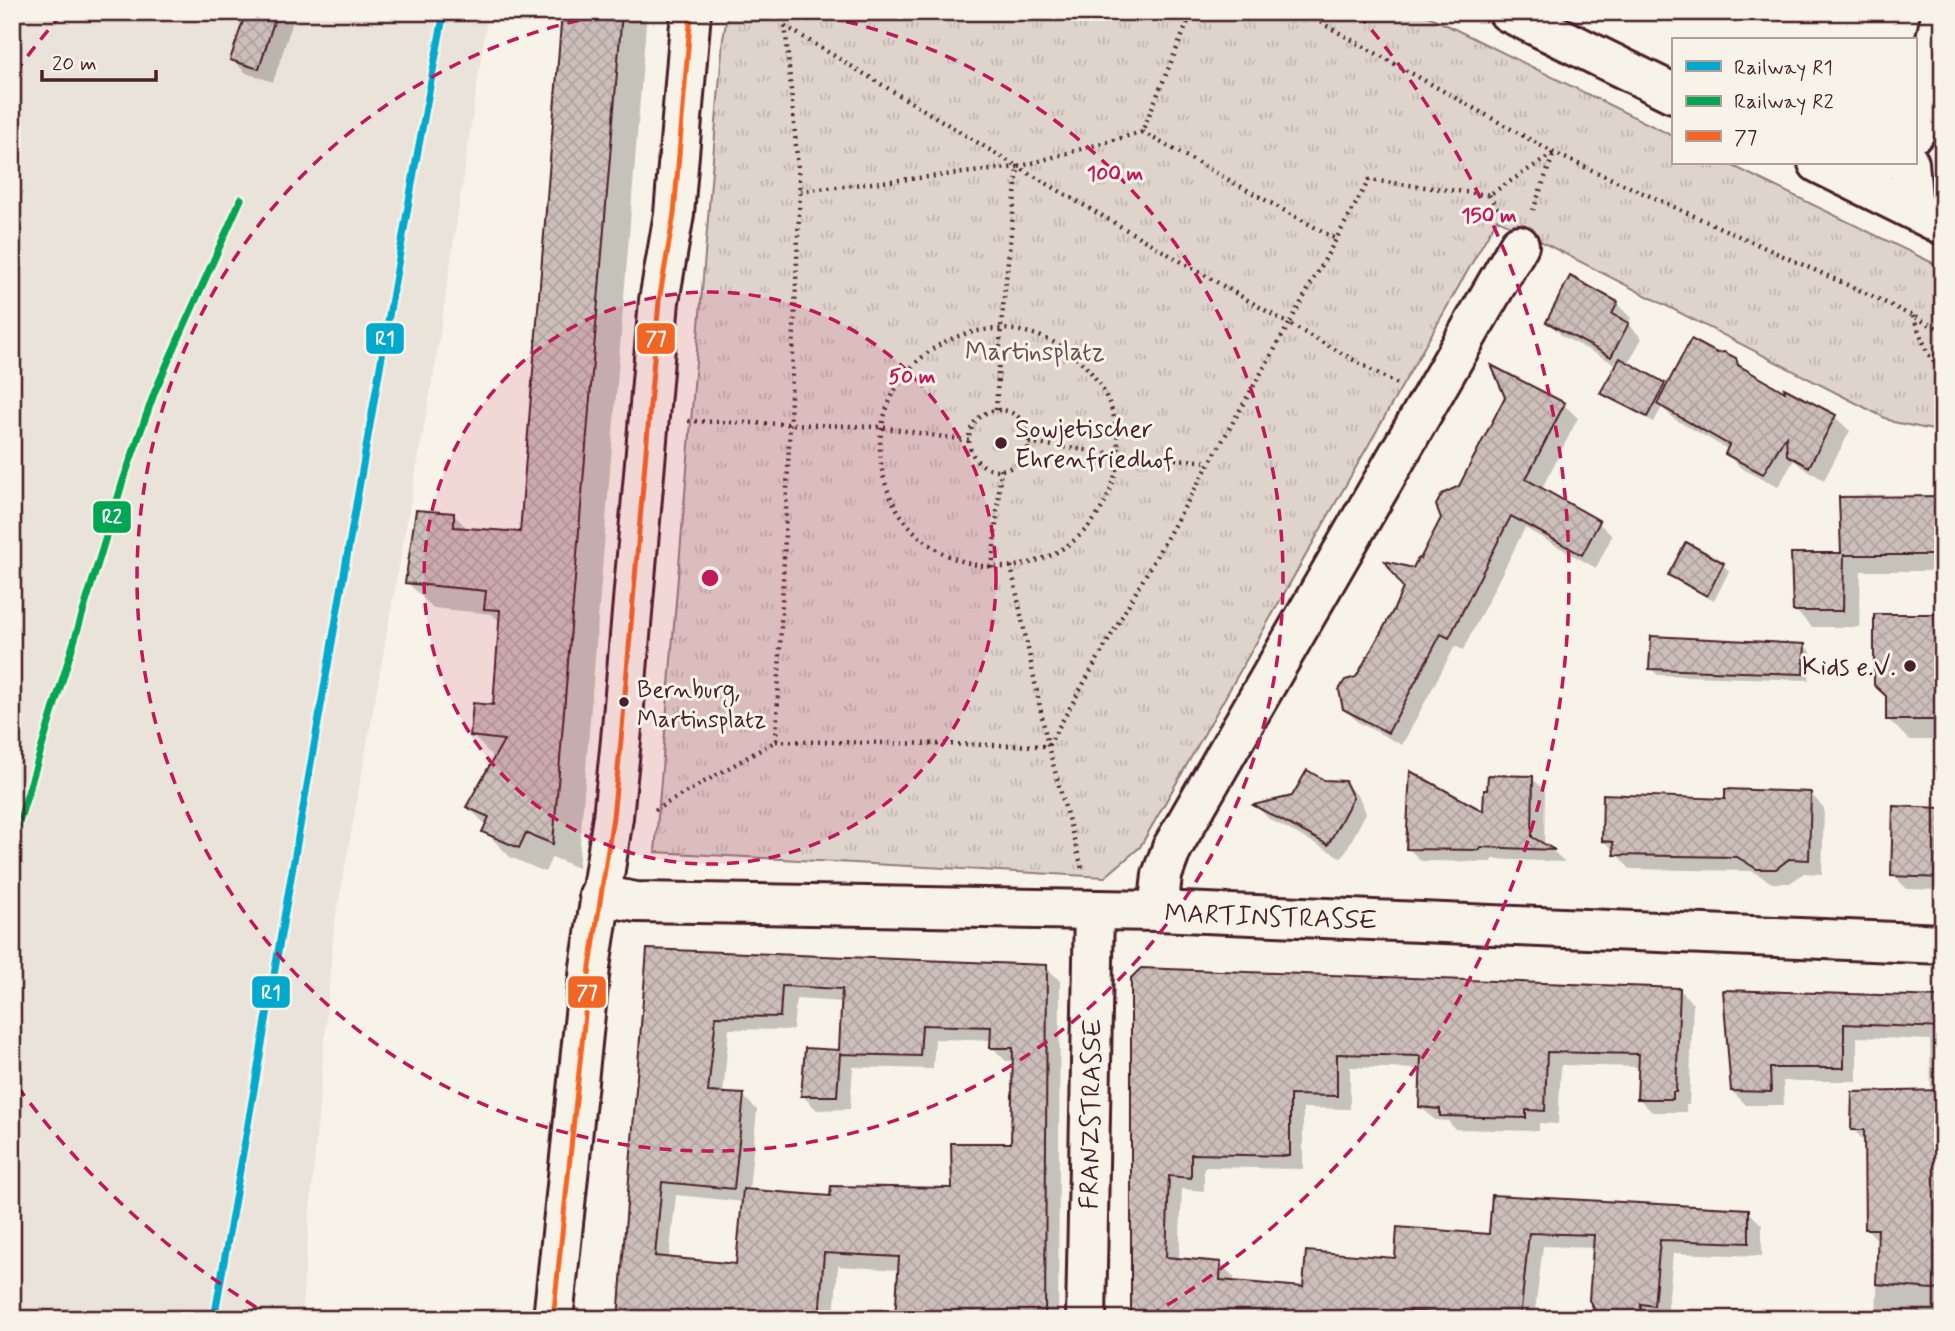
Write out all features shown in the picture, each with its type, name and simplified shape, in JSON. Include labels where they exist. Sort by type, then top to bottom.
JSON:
[{"type":"street","points":[[553,1319],[590,967],[613,817],[659,301],[674,214],[691,12]]},
{"type":"street","points":[[1508,12],[1672,93]]},
{"type":"street","points":[[1916,128],[1942,12]]},
{"type":"street","points":[[1831,169],[1871,164]]},
{"type":"street","points":[[1909,164],[1928,217]]},
{"type":"street","points":[[1831,169],[1928,217]]},
{"type":"street","points":[[1158,911],[1162,875],[1172,848],[1520,245]]},
{"type":"street","name":"MARTINSTRASSE","points":[[600,895],[635,902],[1158,911],[1943,944]]},
{"type":"street","name":"FRANZSTRASSE","points":[[1086,1319],[1094,910]]},
{"type":"path","points":[[776,741],[800,191],[784,12]]},
{"type":"path","points":[[1142,132],[1192,12]]},
{"type":"path","points":[[1302,12],[1554,153],[1943,331]]},
{"type":"path","points":[[785,26],[1018,167],[1428,402]]},
{"type":"path","points":[[800,191],[1018,167],[1142,132],[1336,239]]},
{"type":"path","points":[[1535,204],[1554,153]]},
{"type":"path","points":[[1048,746],[1369,180],[1489,195],[1554,153]]},
{"type":"path","points":[[996,410],[1018,167]]},
{"type":"path","points":[[1913,315],[1928,354],[1943,374]]},
{"type":"path","points":[[1002,327],[1053,341],[1093,373],[1116,421],[1119,463],[1101,512],[1086,532],[1052,557],[1027,566],[992,568],[969,565],[936,551],[894,508],[882,477],[880,427],[895,388],[922,356],[969,332],[1002,327]]},
{"type":"path","points":[[996,410],[1008,410],[1021,418],[1028,431],[1029,443],[1023,459],[1015,465],[1001,469],[982,464],[975,457],[970,441],[973,426],[980,417],[996,410]]},
{"type":"path","points":[[681,421],[880,427],[970,441]]},
{"type":"path","points":[[1029,443],[1210,462]]},
{"type":"path","points":[[992,568],[1001,469]]},
{"type":"path","points":[[1011,566],[1048,746],[1094,910]]},
{"type":"path","points":[[652,821],[655,808],[776,741],[1048,746]]},
{"type":"shaded area","points":[[12,12],[488,12],[436,360],[334,928],[301,1319],[12,1319]]},
{"type":"green space","name":"Martinsplatz","points":[[728,12],[1420,12],[1672,136],[1672,164],[1729,164],[1943,268],[1943,432],[1893,422],[1497,219],[1140,847],[1105,877],[655,852],[723,39]]},
{"type":"building","points":[[246,12],[277,12],[259,69],[230,60]]},
{"type":"building","points":[[562,12],[622,12],[553,844],[526,833],[519,848],[482,832],[489,817],[466,807],[504,740],[470,736],[473,703],[493,705],[500,610],[484,609],[486,591],[405,583],[416,510],[454,513],[454,527],[520,532]]},
{"type":"building","points":[[1570,276],[1618,302],[1612,314],[1629,323],[1611,357],[1546,322]]},
{"type":"building","points":[[1691,339],[1717,353],[1724,352],[1736,358],[1738,365],[1785,392],[1784,388],[1836,415],[1809,467],[1787,455],[1786,436],[1763,474],[1725,454],[1729,445],[1657,404]]},
{"type":"building","points":[[1620,358],[1665,383],[1647,417],[1600,393]]},
{"type":"building","points":[[1491,365],[1565,403],[1526,479],[1600,521],[1582,555],[1511,516],[1449,638],[1441,634],[1388,733],[1343,709],[1339,690],[1345,680],[1356,677],[1403,588],[1385,561],[1413,568],[1418,558],[1420,559],[1441,518],[1436,505],[1442,494],[1459,486],[1505,397]]},
{"type":"building","points":[[1943,496],[1943,555],[1844,555],[1843,611],[1793,611],[1791,553],[1841,553],[1839,497]]},
{"type":"building","points":[[1686,542],[1724,563],[1707,596],[1668,575]]},
{"type":"building","name":"Kids e.V.","points":[[1874,614],[1943,614],[1943,720],[1886,720],[1886,696],[1874,685]]},
{"type":"building","points":[[1651,636],[1805,644],[1803,674],[1649,669]]},
{"type":"building","points":[[1307,770],[1324,780],[1345,781],[1353,798],[1328,845],[1253,805],[1292,796]]},
{"type":"building","points":[[1410,771],[1483,811],[1488,775],[1533,776],[1532,837],[1555,850],[1480,847],[1480,850],[1406,849]]},
{"type":"building","points":[[1725,789],[1811,792],[1809,860],[1789,859],[1776,869],[1757,869],[1737,857],[1614,855],[1613,842],[1602,841],[1603,794],[1725,799]]},
{"type":"building","points":[[1893,806],[1943,808],[1943,878],[1891,876]]},
{"type":"building","points":[[647,949],[1047,965],[1045,1319],[895,1319],[899,1257],[824,1253],[819,1319],[618,1319]],"holes":[[[782,986],[842,989],[839,1050],[805,1048],[801,1096],[837,1096],[840,1054],[920,1056],[922,1025],[991,1027],[990,1048],[1013,1048],[1011,1143],[951,1143],[952,1188],[831,1186],[830,1196],[743,1189],[736,1264],[655,1256],[662,1182],[734,1189],[744,1094],[708,1092],[716,1016],[780,1017]]]},
{"type":"building","points":[[1141,968],[1680,988],[1676,1092],[1673,1092],[1673,1099],[1637,1099],[1639,1054],[1547,1052],[1545,1111],[1526,1110],[1526,1118],[1440,1116],[1440,1109],[1419,1107],[1421,1056],[1337,1054],[1337,1096],[1290,1095],[1290,1156],[1191,1154],[1191,1178],[1169,1176],[1166,1257],[1221,1262],[1220,1280],[1303,1287],[1306,1251],[1395,1258],[1397,1227],[1489,1234],[1492,1195],[1749,1209],[1749,1243],[1660,1240],[1654,1306],[1641,1304],[1640,1319],[1600,1319],[1589,1300],[1594,1235],[1529,1233],[1520,1319],[1410,1311],[1409,1319],[1131,1319],[1131,978]]},
{"type":"building","points":[[1723,990],[1943,997],[1943,1028],[1844,1024],[1844,1068],[1770,1068],[1771,1092],[1731,1091]]},
{"type":"building","points":[[1943,1090],[1943,1290],[1876,1284],[1878,1229],[1865,1229],[1864,1130],[1851,1130],[1852,1092]]},
{"type":"railway","points":[[12,845],[123,481],[155,391],[241,199]]},
{"type":"rail line","name":"R1","points":[[214,1319],[444,12]]},
{"type":"rail line","name":"R2","points":[[12,845],[123,481],[155,391],[241,199]]},
{"type":"transit line","name":"77","points":[[553,1319],[590,967],[613,817],[659,301],[674,214],[691,12]]},
{"type":"place","name":"Sowjetischer Ehrenfriedhof","points":[[1001,443]]},
{"type":"place","name":"Kids e.V.","points":[[1910,666]]},
{"type":"place","name":"Bernburg, Martinsplatz","points":[[624,702]]}]
